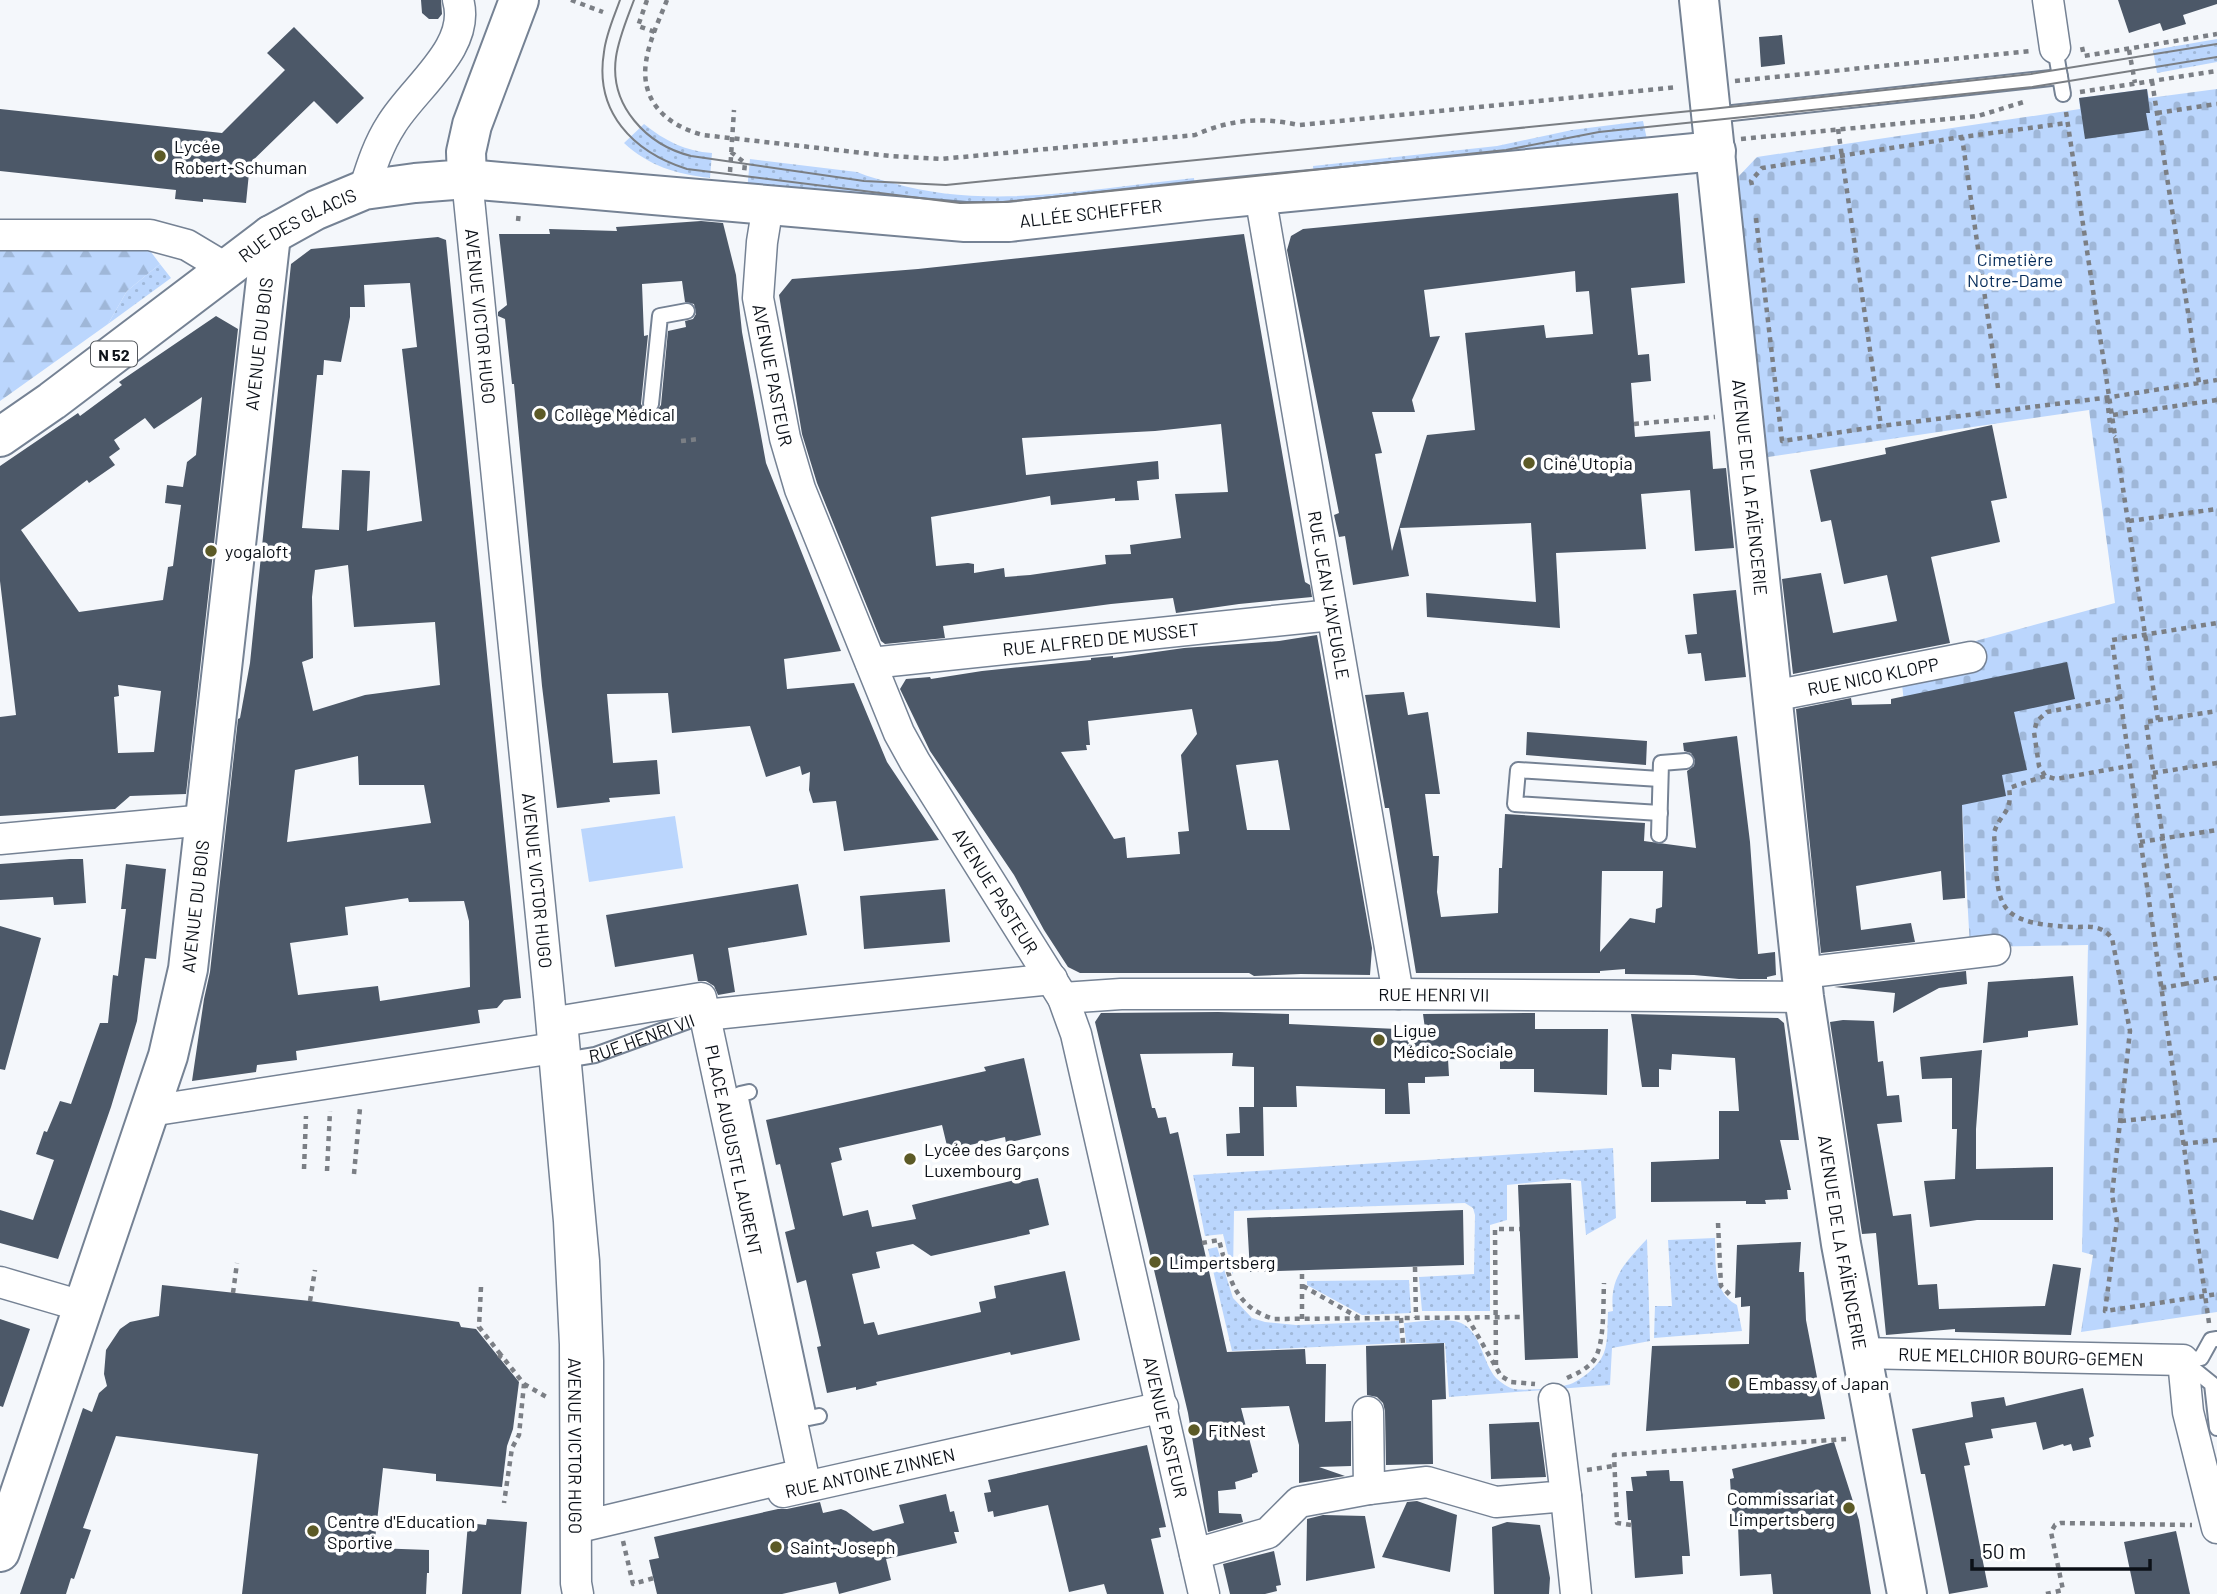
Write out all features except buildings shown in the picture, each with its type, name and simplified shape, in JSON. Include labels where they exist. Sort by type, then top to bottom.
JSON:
[{"type":"main road","points":[[467,179],[466,152],[472,125],[519,0]]},
{"type":"main road","name":"AVENUE DE LA FAÏENCERIE","points":[[1699,0],[1721,122],[1773,696],[1803,985],[1831,1184],[1860,1353],[1907,1594]]},
{"type":"main road","name":"ALLÉE SCHEFFER","points":[[467,179],[965,222],[1009,222],[1260,195],[1721,122]]},
{"type":"main road","name":"RUE DES GLACIS","points":[[0,437],[52,401],[271,235],[316,210],[364,190],[467,179]]},
{"type":"main road","name":"AVENUE DU BOIS","points":[[0,1552],[150,1111],[172,1042],[188,969],[271,235]]},
{"type":"street","points":[[364,190],[381,142],[391,123],[448,52],[461,22],[458,0]]},
{"type":"street","points":[[2048,0],[2069,47]]},
{"type":"street","name":"AVENUE VICTOR HUGO","points":[[467,179],[560,1051],[575,1308],[575,1590]]},
{"type":"street","name":"RUE JEAN L'AVEUGLE","points":[[1260,195],[1398,994]]},
{"type":"street","name":"AVENUE PASTEUR","points":[[768,205],[751,301],[800,489],[900,733],[915,762],[1058,988],[1076,1034],[1204,1594]]},
{"type":"street","points":[[0,235],[150,235],[187,246],[227,269]]},
{"type":"street","name":"RUE ALFRED DE MUSSET","points":[[870,663],[1332,615]]},
{"type":"street","name":"RUE NICO KLOPP","points":[[1773,696],[1971,657]]},
{"type":"street","points":[[0,839],[205,820]]},
{"type":"street","points":[[1803,985],[1995,950]]},
{"type":"street","name":"RUE HENRI VII","points":[[705,1015],[1058,988],[1121,994],[1398,994],[1803,985]]},
{"type":"street","name":"PLACE AUGUSTE LAURENT","points":[[701,998],[705,1015],[803,1474],[588,1525],[588,1361],[584,1262],[560,1051],[562,1021],[701,998]]},
{"type":"street","points":[[150,1111],[560,1051]]},
{"type":"street","points":[[0,1282],[85,1307]]},
{"type":"street","name":"RUE MELCHIOR BOURG-GEMEN","points":[[1860,1353],[2183,1360]]},
{"type":"street","points":[[2183,1360],[2188,1412],[2208,1526]]},
{"type":"street","points":[[1551,1388],[1576,1594]]},
{"type":"street","name":"RUE ANTOINE ZINNEN","points":[[577,1538],[1163,1406]]},
{"type":"street","points":[[1368,1412],[1369,1489]]},
{"type":"street","points":[[1195,1554],[1268,1534],[1298,1502],[1369,1489],[1427,1482],[1496,1502],[1566,1496]]},
{"type":"lane","points":[[2063,94],[2060,77],[2069,47]]},
{"type":"lane","points":[[1721,122],[2060,77]]},
{"type":"lane","points":[[651,404],[660,316],[687,311]]},
{"type":"lane","points":[[1660,835],[1661,763],[1686,761]]},
{"type":"lane","points":[[1660,779],[1518,770],[1516,804],[1660,813]]},
{"type":"lane","points":[[749,1092],[740,1094],[777,1273],[809,1418],[819,1416]]},
{"type":"lane","points":[[2183,1360],[2201,1358],[2214,1340]]},
{"type":"lane","points":[[2183,1360],[2212,1384],[2217,1428]]},
{"type":"path","points":[[571,0],[603,12]]},
{"type":"path","points":[[648,0],[638,26],[655,32]]},
{"type":"path","points":[[667,0],[646,64],[647,85],[654,104],[667,119],[684,130],[703,135],[890,156],[941,159],[1195,135],[1221,124],[1268,119],[1299,125],[1648,90]]},
{"type":"path","points":[[1721,122],[2069,47],[2084,56],[2217,34]]},
{"type":"path","points":[[2129,50],[2135,84]]},
{"type":"path","points":[[1721,122],[1838,129],[1978,116],[2035,99],[2217,71]]},
{"type":"path","points":[[2152,81],[2199,383]]},
{"type":"path","points":[[2063,94],[2158,720]]},
{"type":"path","points":[[2157,113],[2217,104]]},
{"type":"path","points":[[732,152],[734,110]]},
{"type":"path","points":[[1753,194],[1751,181],[1762,168],[2067,123]]},
{"type":"path","points":[[1838,129],[1881,426]]},
{"type":"path","points":[[1962,137],[1998,388]]},
{"type":"path","points":[[1754,208],[1782,441],[2217,380]]},
{"type":"path","points":[[2109,397],[2111,433],[2117,439]]},
{"type":"path","points":[[2113,415],[2217,400]]},
{"type":"path","points":[[1634,424],[1723,416]]},
{"type":"path","points":[[681,440],[699,439]]},
{"type":"path","points":[[2129,521],[2217,509]]},
{"type":"path","points":[[2214,1340],[2205,1296],[2112,640],[2217,624]]},
{"type":"path","points":[[2045,776],[2039,766],[2034,732],[2037,721],[2047,712],[2120,698]]},
{"type":"path","points":[[2184,984],[2146,722],[2217,711]]},
{"type":"path","points":[[2153,773],[2217,763]]},
{"type":"path","points":[[2129,766],[2056,779],[2045,776],[2009,788],[2011,802],[1994,833],[1998,892],[2004,909],[2017,919],[2071,927],[2094,926],[2105,930],[2112,938],[2130,1031],[2112,1195],[2117,1221],[2105,1311],[2217,1294]]},
{"type":"path","points":[[2140,842],[2217,830]]},
{"type":"path","points":[[2161,988],[2217,978]]},
{"type":"path","points":[[354,1174],[360,1108]]},
{"type":"path","points":[[327,1171],[330,1111]]},
{"type":"path","points":[[2120,1121],[2179,1115]]},
{"type":"path","points":[[304,1169],[306,1116]]},
{"type":"path","points":[[2183,1144],[2217,1140]]},
{"type":"path","points":[[1718,1223],[1721,1286],[1733,1298]]},
{"type":"path","points":[[1496,1366],[1495,1229],[1520,1229]]},
{"type":"path","points":[[1202,1244],[1219,1240],[1231,1283],[1246,1305],[1259,1315],[1274,1319],[1523,1317]]},
{"type":"path","points":[[233,1293],[237,1262]]},
{"type":"path","points":[[1415,1267],[1416,1318]]},
{"type":"path","points":[[1302,1269],[1302,1319]]},
{"type":"path","points":[[310,1301],[315,1270]]},
{"type":"path","points":[[1467,1317],[1501,1376],[1511,1382],[1551,1388],[1584,1371],[1595,1359],[1600,1345],[1604,1283]]},
{"type":"path","points":[[1303,1286],[1359,1318]]},
{"type":"path","points":[[481,1287],[479,1327],[524,1384],[548,1399]]},
{"type":"path","points":[[1401,1318],[1403,1344]]},
{"type":"path","points":[[505,1503],[512,1448],[519,1435],[524,1384]]},
{"type":"path","points":[[1631,1525],[1617,1523],[1614,1455],[1854,1438]]},
{"type":"path","points":[[2046,1594],[2063,1590],[2051,1532],[2054,1525],[2208,1526]]},
{"type":"path","points":[[623,1543],[633,1584],[654,1578]]},
{"type":"green space","points":[[2217,39],[2217,62],[2157,73],[2153,50]]},
{"type":"green space","name":"Cimetière Notre-Dame","points":[[2147,89],[2149,98],[2217,89],[2217,1312],[2081,1332],[2093,1255],[2082,1252],[2088,945],[1970,947],[1962,807],[1916,814],[1902,684],[1968,643],[2115,603],[2089,410],[1768,457],[1738,177],[1757,157],[2080,109],[2079,98]]},
{"type":"green space","points":[[1643,121],[1648,144],[1314,179],[1313,166],[1497,146],[1572,130]]},
{"type":"green space","points":[[644,124],[676,144],[712,153],[710,178],[664,168],[633,151],[624,143]]},
{"type":"green space","points":[[750,159],[857,172],[929,191],[967,195],[1043,195],[1194,178],[1195,189],[992,210],[747,191]]},
{"type":"green space","points":[[145,244],[160,264],[127,291],[108,324],[0,401],[0,245]]},
{"type":"green space","points":[[160,264],[171,278],[108,324],[127,291]]},
{"type":"green space","points":[[675,816],[683,868],[589,882],[581,829]]},
{"type":"green space","points":[[1613,1148],[1616,1218],[1586,1235],[1581,1181],[1563,1179],[1507,1185],[1507,1220],[1490,1225],[1490,1311],[1422,1311],[1419,1277],[1474,1274],[1475,1215],[1473,1208],[1465,1203],[1234,1211],[1233,1275],[1223,1234],[1205,1236],[1193,1175]]},
{"type":"green space","points":[[1715,1238],[1719,1285],[1723,1293],[1737,1305],[1742,1331],[1654,1338],[1655,1306],[1672,1306],[1668,1240]]},
{"type":"green space","points":[[1647,1239],[1650,1341],[1612,1348],[1610,1385],[1449,1397],[1445,1343],[1406,1343],[1404,1323],[1435,1320],[1458,1322],[1474,1335],[1492,1372],[1507,1386],[1514,1389],[1535,1389],[1573,1383],[1595,1367],[1604,1354],[1608,1312],[1613,1311],[1612,1299],[1616,1279]]},
{"type":"green space","points":[[1217,1247],[1233,1298],[1252,1318],[1296,1325],[1399,1321],[1400,1343],[1232,1351],[1208,1249]]},
{"type":"green space","points":[[1409,1280],[1411,1313],[1362,1315],[1307,1285],[1307,1281]]},
{"type":"tram line","points":[[620,0],[605,45],[602,74],[605,93],[622,127],[650,152],[687,169],[960,203],[1003,202],[1506,150],[1599,132],[2032,87],[2217,57]]},
{"type":"tram line","points":[[634,0],[619,42],[615,75],[625,107],[634,121],[660,143],[691,156],[864,181],[946,185],[1711,109],[2031,74],[2217,44]]},
{"type":"place","name":"Lycée Robert-Schuman","points":[[160,156]]},
{"type":"place","name":"Collège Médical","points":[[540,414]]},
{"type":"place","name":"Ciné Utopia","points":[[1529,463]]},
{"type":"place","name":"yogaloft","points":[[211,551]]},
{"type":"place","name":"Ligue Médico-Sociale","points":[[1379,1040]]},
{"type":"place","name":"Lycée des Garçons Luxembourg","points":[[910,1159]]},
{"type":"place","name":"Limpertsberg","points":[[1155,1262]]},
{"type":"place","name":"Embassy of Japan","points":[[1734,1383]]},
{"type":"place","name":"FitNest","points":[[1194,1430]]},
{"type":"place","name":"Commissariat Limpertsberg","points":[[1849,1508]]},
{"type":"place","name":"Centre d'Education Sportive","points":[[313,1531]]},
{"type":"place","name":"Saint-Joseph","points":[[776,1547]]}]
